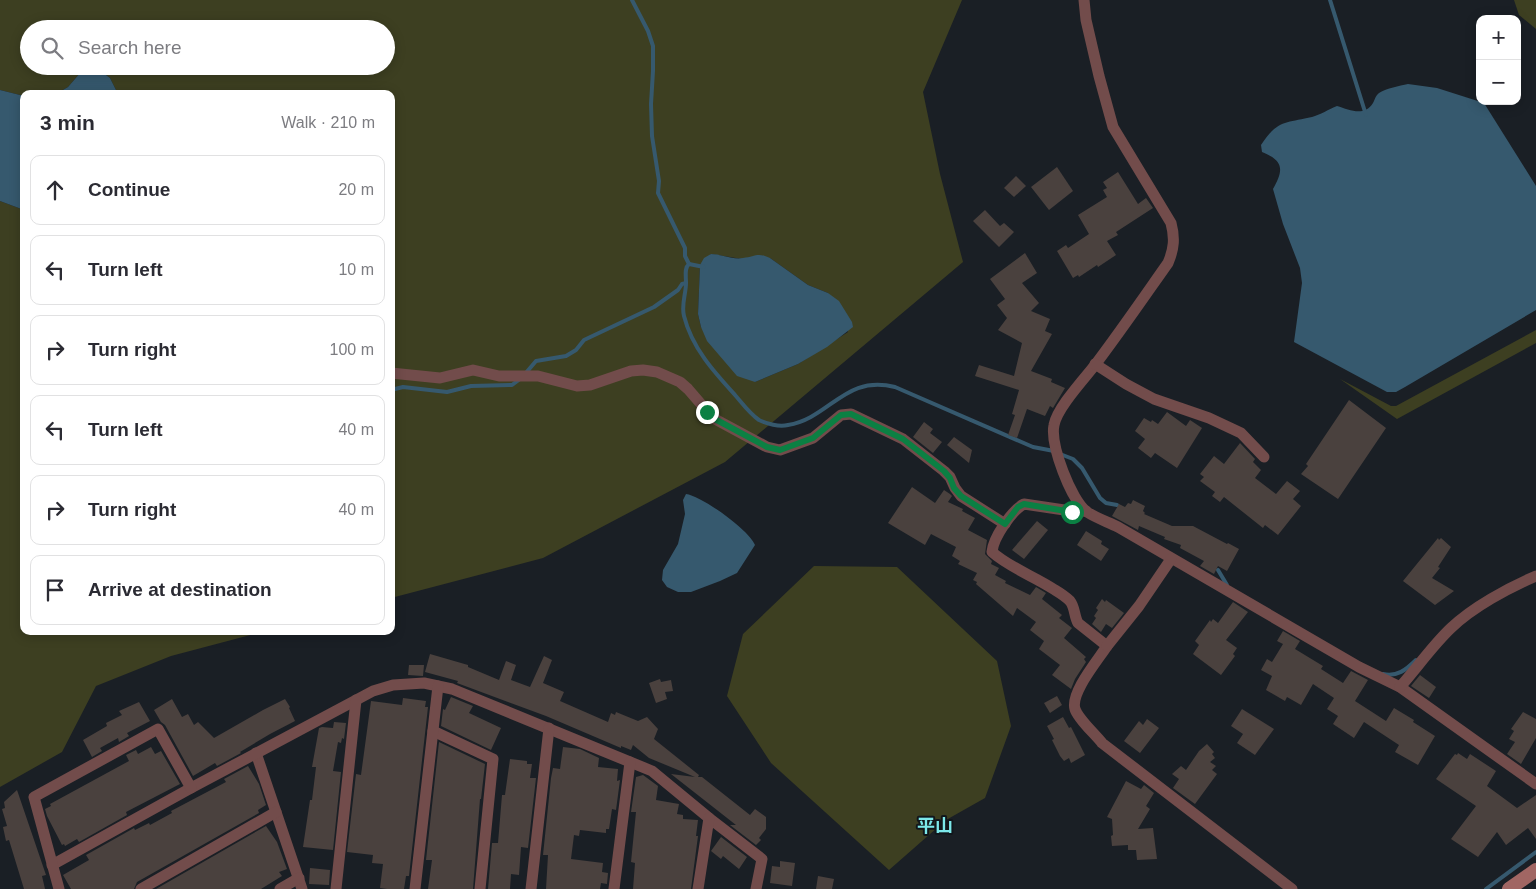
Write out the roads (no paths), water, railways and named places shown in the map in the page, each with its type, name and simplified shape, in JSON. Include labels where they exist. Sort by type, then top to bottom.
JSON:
[{"type":"main road","points":[[1509,889],[1536,870]]},
{"type":"street","points":[[1084,0],[1086,20],[1099,76],[1114,127],[1171,223],[1174,235],[1174,250],[1168,263],[1054,423],[1053,436],[1064,474],[1086,511]]},
{"type":"street","points":[[1095,364],[1154,399],[1209,418],[1240,433],[1264,457]]},
{"type":"street","points":[[395,373],[440,378],[473,370],[499,376],[538,376],[577,386],[590,385],[631,371],[657,372],[684,386],[713,418],[767,447],[780,450],[813,438],[841,415],[851,414],[903,439],[944,471],[961,496],[1005,524]]},
{"type":"street","points":[[1107,646],[1078,623],[1069,599],[1039,579],[1000,559],[992,552],[992,545],[1018,507],[1024,504],[1072,512],[1086,511],[1118,527],[1359,667],[1400,687],[1536,784]]},
{"type":"street","points":[[1171,559],[1107,646],[1080,687],[1074,699],[1074,709],[1102,743],[1292,889]]},
{"type":"street","points":[[1400,687],[1458,622],[1522,582],[1536,576]]},
{"type":"street","points":[[52,865],[373,691],[394,685],[424,683],[452,689],[652,770],[762,859],[756,889]]},
{"type":"street","points":[[415,889],[438,686]]},
{"type":"street","points":[[336,889],[356,700]]},
{"type":"street","points":[[531,889],[549,728]]},
{"type":"street","points":[[59,889],[34,797],[158,729],[191,788]]},
{"type":"street","points":[[433,731],[493,759],[480,889]]},
{"type":"street","points":[[256,753],[300,884],[280,889]]},
{"type":"street","points":[[614,889],[630,762]]},
{"type":"street","points":[[141,889],[276,812]]},
{"type":"street","points":[[698,889],[709,818]]},
{"type":"water","points":[[78,75],[106,75],[110,78],[116,90],[63,90]]},
{"type":"water","points":[[1408,84],[1437,88],[1476,100],[1476,105],[1485,105],[1536,186],[1536,310],[1396,392],[1387,392],[1294,342],[1302,283],[1300,268],[1283,224],[1273,189],[1279,177],[1280,167],[1275,159],[1262,152],[1261,145],[1272,131],[1283,124],[1315,116],[1337,106],[1356,111],[1365,110],[1373,103],[1379,93],[1389,88]]},
{"type":"water","points":[[0,90],[20,95],[20,208],[0,201]]},
{"type":"water","points":[[711,254],[735,258],[759,255],[770,258],[808,285],[828,293],[839,301],[853,327],[827,347],[798,364],[755,382],[737,376],[707,341],[698,314],[700,265],[704,258]]},
{"type":"water","points":[[686,494],[703,501],[735,523],[755,545],[737,573],[691,592],[678,592],[667,587],[662,580],[663,570],[678,544],[685,514],[683,500]]},
{"type":"waterway","points":[[632,0],[648,31],[653,46],[652,136],[659,181],[658,193],[685,248],[685,256],[689,264]]},
{"type":"waterway","points":[[1330,0],[1366,115]]},
{"type":"waterway","points":[[525,374],[536,361],[566,356],[576,350],[584,340],[654,307],[678,290],[682,284],[686,283],[686,270],[689,264],[704,267]]},
{"type":"waterway","points":[[686,283],[683,312],[692,339],[712,368],[752,415],[759,420],[781,426],[803,421],[850,391],[863,386],[878,385],[895,387],[1033,447],[1054,451]]},
{"type":"waterway","points":[[395,389],[403,387],[447,392],[471,386],[512,385],[520,379]]},
{"type":"waterway","points":[[1060,454],[1073,459],[1082,468],[1100,498],[1106,503],[1117,505]]},
{"type":"waterway","points":[[1218,570],[1227,585]]},
{"type":"waterway","points":[[1383,674],[1388,675],[1401,672],[1416,660]]},
{"type":"waterway","points":[[1486,889],[1536,852]]},
{"type":"district","name":"平山","points":[[935,826]]}]
